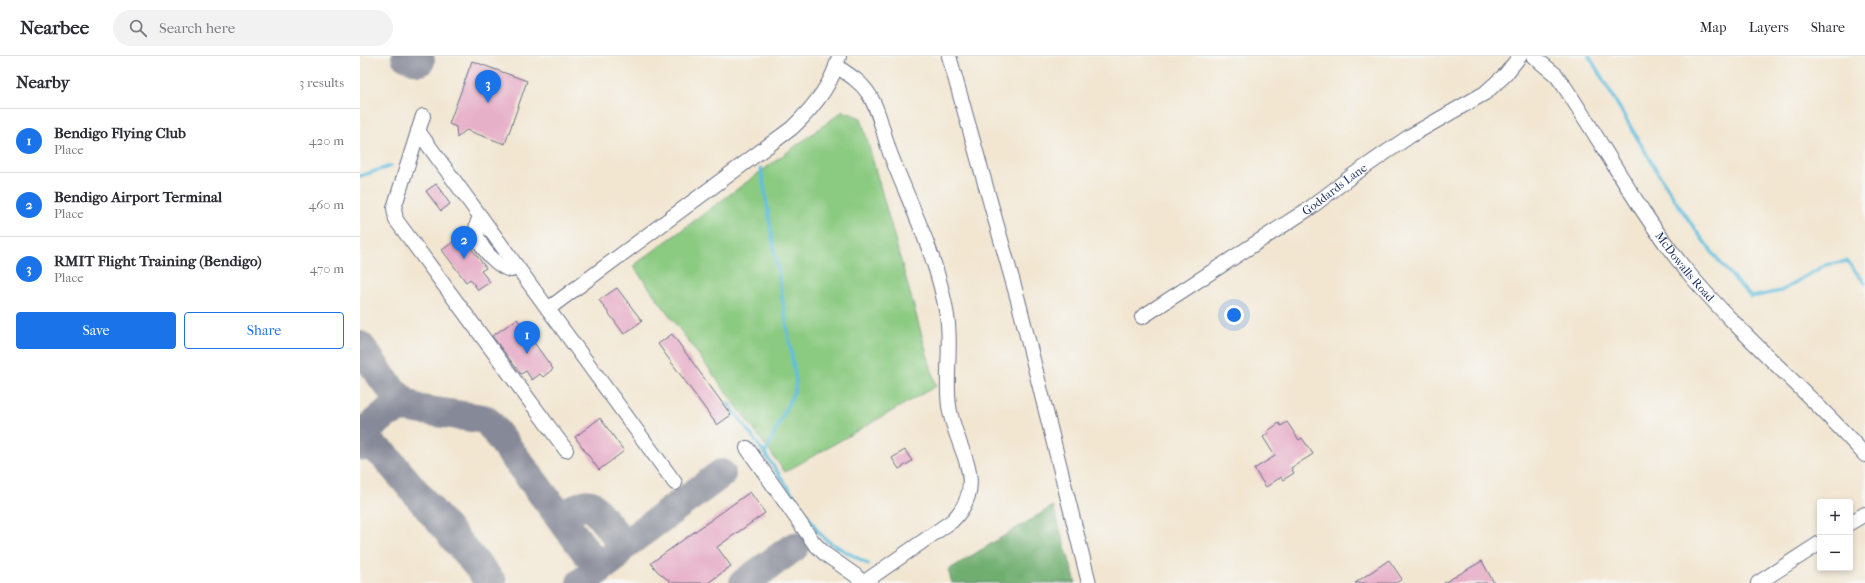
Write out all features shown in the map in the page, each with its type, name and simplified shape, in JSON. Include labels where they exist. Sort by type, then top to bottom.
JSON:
[{"type":"street","points":[[949,56],[1018,300],[1089,583]]},
{"type":"street","name":"Goddards Lane","points":[[1142,317],[1310,208],[1359,171],[1410,136],[1485,93],[1505,75],[1520,56]]},
{"type":"street","name":"McDowalls Road","points":[[1533,56],[1556,75],[1564,86],[1629,190],[1667,246],[1687,271],[1724,312],[1840,427],[1865,455]]},
{"type":"street","points":[[548,309],[792,128],[820,97],[838,61],[863,86],[873,101],[890,153],[926,238],[937,271],[947,317],[949,405],[954,428],[968,464],[970,474],[969,495],[960,513],[940,530],[863,583],[855,575],[830,558],[814,543],[747,448]]},
{"type":"street","points":[[423,116],[394,208],[396,220],[566,450]]},
{"type":"street","points":[[418,131],[676,482]]},
{"type":"street","points":[[1853,521],[1865,514]]},
{"type":"street","points":[[1758,583],[1817,545]]},
{"type":"green space","points":[[843,111],[861,118],[936,386],[785,472],[633,266]]},
{"type":"green space","points":[[1053,506],[1076,583],[952,583],[948,570]]},
{"type":"building","points":[[472,61],[527,81],[505,144],[466,130],[457,138],[456,127],[449,124]]},
{"type":"building","points":[[436,184],[450,204],[441,211],[426,191]]},
{"type":"building","points":[[462,236],[486,268],[481,271],[490,282],[478,290],[470,279],[466,282],[442,250]]},
{"type":"building","points":[[617,288],[642,321],[624,334],[599,300]]},
{"type":"building","points":[[517,319],[553,369],[543,377],[540,374],[532,380],[526,371],[521,374],[492,336]]},
{"type":"building","points":[[672,334],[731,415],[717,425],[658,344]]},
{"type":"building","points":[[600,418],[624,451],[599,470],[575,437]]},
{"type":"building","points":[[1287,422],[1299,440],[1302,438],[1313,454],[1291,468],[1294,473],[1283,480],[1281,477],[1266,487],[1254,469],[1275,456],[1263,437],[1269,433],[1268,431],[1279,423],[1281,426]]},
{"type":"building","points":[[905,450],[912,461],[899,469],[892,458]]},
{"type":"building","points":[[750,492],[765,513],[717,547],[731,566],[708,583],[672,583],[657,571],[651,563]]},
{"type":"building","points":[[1389,560],[1402,579],[1396,583],[1355,583]]},
{"type":"building","points":[[1482,561],[1494,583],[1444,583]]},
{"type":"waterway","points":[[1589,56],[1644,150],[1683,212],[1727,270],[1751,297],[1781,291],[1825,265],[1847,261],[1865,283]]},
{"type":"waterway","points":[[360,176],[391,166]]},
{"type":"waterway","points":[[761,168],[796,382],[795,389],[765,454]]},
{"type":"waterway","points":[[728,403],[820,534],[829,542],[868,564]]},
{"type":"taxiway","points":[[406,56],[420,61]]},
{"type":"taxiway","points":[[360,346],[392,390],[400,398],[416,408]]},
{"type":"taxiway","points":[[360,435],[387,413],[402,407],[484,419],[489,423],[590,557],[601,562],[611,560]]},
{"type":"taxiway","points":[[360,445],[372,447],[384,455],[492,583]]},
{"type":"taxiway","points":[[619,551],[623,546],[721,474]]},
{"type":"taxiway","points":[[554,508],[565,514],[586,504],[591,505],[617,536],[619,548],[614,558],[581,583]]},
{"type":"taxiway","points":[[744,583],[794,547]]},
{"type":"place","name":"RMIT Flight Training (Bendigo)","points":[[488,103]]},
{"type":"place","name":"Bendigo Airport Terminal","points":[[464,259]]},
{"type":"place","name":"Bendigo Flying Club","points":[[527,354]]}]
